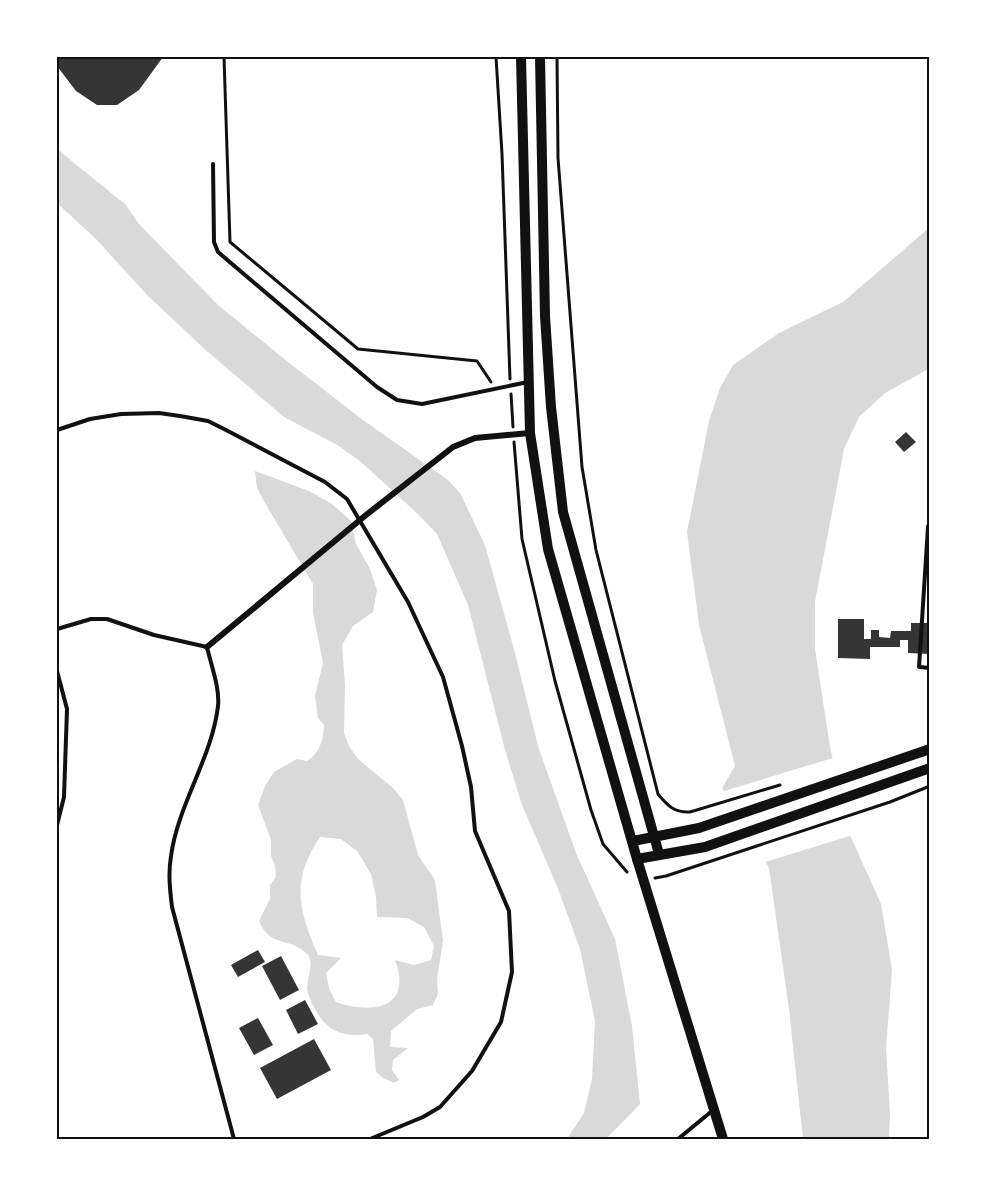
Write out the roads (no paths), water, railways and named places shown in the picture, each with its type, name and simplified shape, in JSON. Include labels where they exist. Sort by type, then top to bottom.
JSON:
[{"type":"main road","points":[[521,57],[530,433],[548,549],[637,859],[723,1139]]},
{"type":"main road","points":[[540,57],[545,316],[551,407],[563,512],[659,855]]},
{"type":"main road","points":[[633,841],[699,828],[930,749]]},
{"type":"main road","points":[[637,859],[705,848],[930,768]]},
{"type":"street","points":[[207,647],[389,496],[453,447],[475,438],[530,433]]},
{"type":"lane","points":[[213,164],[214,242],[218,252],[377,387],[397,400],[422,404],[529,382]]},
{"type":"lane","points":[[57,430],[90,419],[121,414],[159,413],[208,421],[325,482],[347,499],[408,602],[443,677],[471,787],[475,831],[509,910],[512,972],[501,1022],[472,1071],[440,1107],[423,1117],[370,1139]]},
{"type":"lane","points":[[930,521],[919,667],[930,668]]},
{"type":"lane","points":[[57,629],[91,619],[107,619],[207,647],[219,704],[208,745],[186,802],[171,853],[169,882],[172,907],[234,1139]]},
{"type":"lane","points":[[57,671],[67,709],[64,797],[57,825]]},
{"type":"lane","points":[[678,1139],[714,1110]]}]
